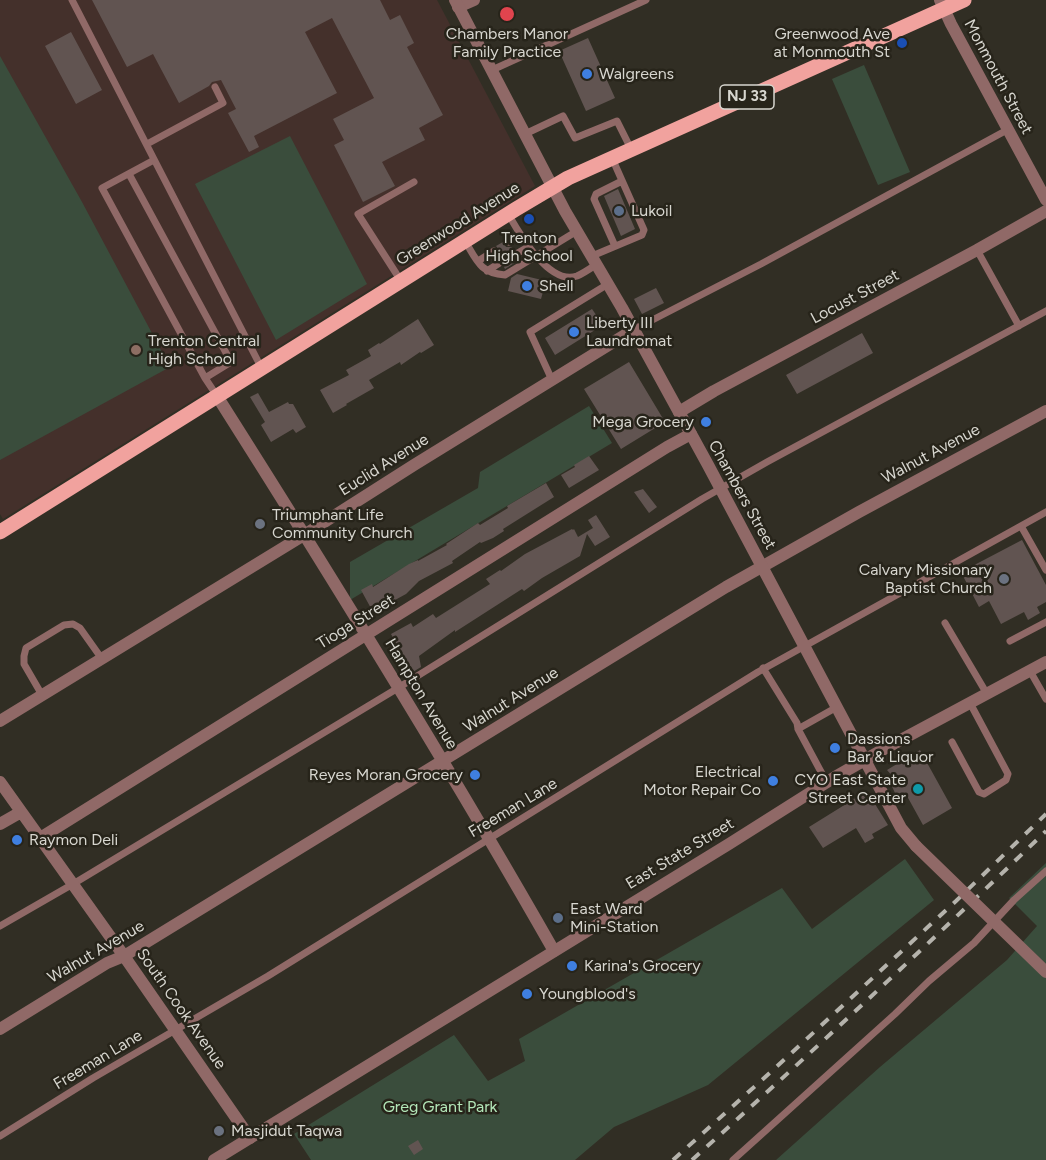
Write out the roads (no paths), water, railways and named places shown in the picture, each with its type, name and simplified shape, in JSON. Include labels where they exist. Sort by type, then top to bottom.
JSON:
[{"type":"main road","name":"Greenwood Avenue","points":[[2,527],[262,369],[568,178],[941,5],[964,0]]},
{"type":"street","points":[[457,3],[474,0]]},
{"type":"street","name":"Chambers Street","points":[[457,3],[553,188],[679,412],[901,828],[916,846],[1046,972]]},
{"type":"street","name":"Monmouth Street","points":[[941,5],[1046,200]]},
{"type":"street","name":"Locust Street","points":[[679,412],[1046,211]]},
{"type":"street","name":"Euclid Avenue","points":[[0,721],[633,330]]},
{"type":"street","name":"Hampton Avenue","points":[[217,396],[367,636],[554,951]]},
{"type":"street","name":"Walnut Avenue","points":[[0,1029],[107,963],[124,956],[762,566],[1046,411]]},
{"type":"street","name":"Tioga Street","points":[[40,838],[667,447],[691,435]]},
{"type":"street","name":"East State Street","points":[[214,1160],[865,760],[1046,662]]},
{"type":"street","name":"South Cook Avenue","points":[[0,782],[250,1138]]},
{"type":"street","points":[[0,824],[21,812]]},
{"type":"lane","points":[[72,0],[262,369]]},
{"type":"lane","points":[[492,70],[646,0]]},
{"type":"lane","points":[[147,144],[223,103],[215,87]]},
{"type":"lane","points":[[525,134],[563,116],[575,138],[617,121],[632,149]]},
{"type":"lane","points":[[633,330],[761,264],[1007,130]]},
{"type":"lane","points":[[508,214],[520,236],[536,256],[553,271],[566,277],[576,276],[615,246],[642,235],[644,230],[612,158]]},
{"type":"lane","points":[[154,160],[102,188],[217,396]]},
{"type":"lane","points":[[129,174],[231,362],[205,378]]},
{"type":"lane","points":[[615,246],[594,200],[596,194],[622,181]]},
{"type":"lane","points":[[401,281],[358,214],[414,182]]},
{"type":"lane","points":[[465,241],[483,269],[494,274],[505,275],[577,231]]},
{"type":"lane","points":[[509,242],[520,236]]},
{"type":"lane","points":[[516,254],[528,247]]},
{"type":"lane","points":[[977,250],[1019,326]]},
{"type":"lane","points":[[478,261],[494,251]]},
{"type":"lane","points":[[487,271],[501,262]]},
{"type":"lane","points":[[552,380],[530,332],[608,284]]},
{"type":"lane","points":[[0,926],[398,688],[720,489],[1046,311]]},
{"type":"lane","name":"Freeman Lane","points":[[0,1136],[174,1029],[189,1023],[260,981],[763,668],[1046,512]]},
{"type":"lane","points":[[1021,526],[1046,570]]},
{"type":"lane","points":[[1010,641],[1046,622]]},
{"type":"lane","points":[[945,623],[987,694]]},
{"type":"lane","points":[[42,695],[24,664],[26,648],[64,625],[73,624],[80,628],[102,659]]},
{"type":"lane","points":[[763,668],[797,723],[827,783]]},
{"type":"lane","points":[[1030,671],[1046,699]]},
{"type":"lane","points":[[952,742],[979,792],[984,794],[1006,780],[1008,774],[970,703]]},
{"type":"lane","points":[[798,729],[837,707]]},
{"type":"lane","points":[[733,1160],[929,981],[974,943],[1014,900],[1046,871]]},
{"type":"railway","points":[[673,1160],[956,901],[1046,814]]},
{"type":"railway","points":[[692,1160],[782,1079],[1046,831]]},
{"type":"place","name":"Chambers Manor Family Practice","points":[[507,14]]},
{"type":"place","name":"Greenwood Ave at Monmouth St","points":[[902,43]]},
{"type":"place","name":"Walgreens","points":[[587,74]]},
{"type":"place","name":"Lukoil","points":[[619,211]]},
{"type":"place","name":"Trenton High School","points":[[529,219]]},
{"type":"place","name":"Shell","points":[[527,286]]},
{"type":"place","name":"Liberty III Laundromat","points":[[574,332]]},
{"type":"place","name":"Trenton Central High School","points":[[136,350]]},
{"type":"place","name":"Mega Grocery","points":[[706,422]]},
{"type":"place","name":"Triumphant Life Community Church","points":[[260,524]]},
{"type":"place","name":"Calvary Missionary Baptist Church","points":[[1004,579]]},
{"type":"place","name":"Dassions Bar & Liquor","points":[[835,748]]},
{"type":"place","name":"Reyes Moran Grocery","points":[[475,775]]},
{"type":"place","name":"Electrical Motor Repair Co","points":[[773,781]]},
{"type":"place","name":"CYO East State Street Center","points":[[918,789]]},
{"type":"place","name":"Raymon Deli","points":[[17,840]]},
{"type":"place","name":"East Ward Mini-Station","points":[[558,918]]},
{"type":"place","name":"Karina's Grocery","points":[[572,966]]},
{"type":"place","name":"Youngblood's","points":[[527,994]]},
{"type":"place","name":"Masjidut Taqwa","points":[[219,1131]]},
{"type":"park label","name":"Greg Grant Park","points":[[440,1107]]}]
